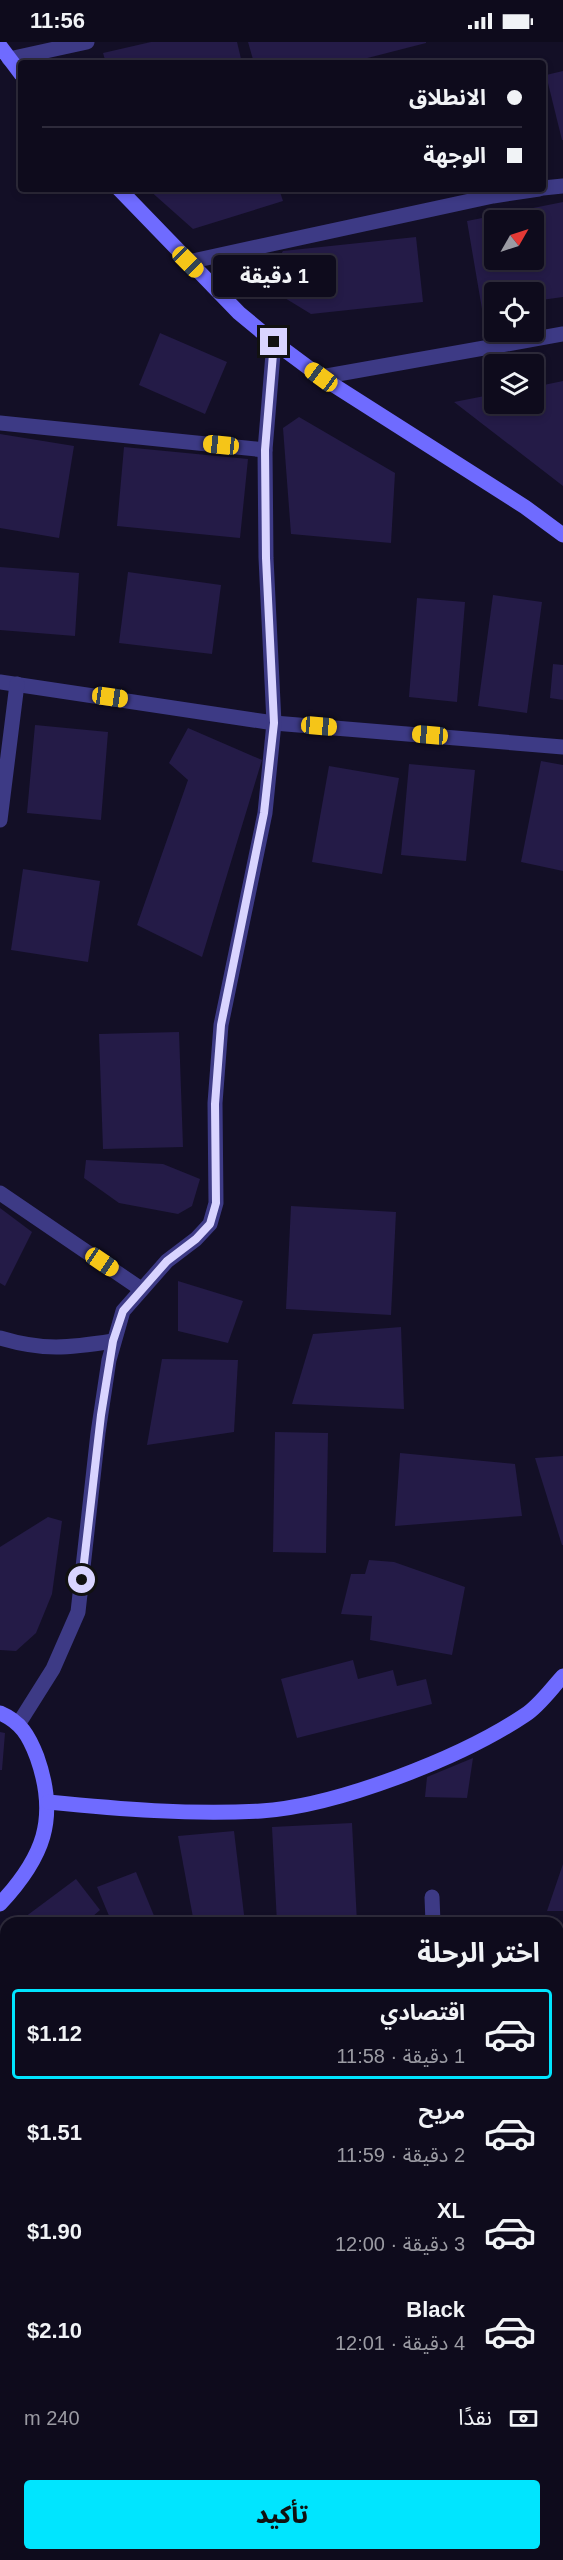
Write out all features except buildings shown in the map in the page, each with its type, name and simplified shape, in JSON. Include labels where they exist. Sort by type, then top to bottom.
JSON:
[{"type":"street","points":[[9,59],[87,42]]},
{"type":"street","points":[[0,46],[18,70]]},
{"type":"street","points":[[546,188],[563,186]]},
{"type":"street","points":[[122,192],[239,313],[274,342],[321,377],[525,507],[563,535]]},
{"type":"street","points":[[188,262],[520,192]]},
{"type":"street","points":[[321,377],[563,334]]},
{"type":"street","points":[[19,1723],[53,1669],[78,1612],[98,1433],[113,1341],[123,1311],[167,1261],[196,1239],[210,1224],[216,1203],[215,1104],[221,1025],[264,813],[274,723],[266,558],[265,450],[274,342]]},
{"type":"street","points":[[0,423],[265,450]]},
{"type":"street","points":[[0,682],[274,723],[563,747]]},
{"type":"street","points":[[0,820],[17,684]]},
{"type":"street","points":[[0,1193],[141,1289]]},
{"type":"street","points":[[0,1338],[22,1344],[60,1349],[113,1341]]},
{"type":"street","points":[[48,1802],[187,1812],[263,1810],[330,1799],[447,1757],[526,1715],[563,1676]]},
{"type":"street","points":[[0,1713],[19,1723],[33,1748],[42,1773],[48,1802],[47,1825],[31,1866],[0,1904]]},
{"type":"street","points":[[432,1897],[433,1917]]},
{"type":"route","points":[[82,1580],[95,1456],[109,1360],[123,1311],[167,1261],[196,1239],[210,1224],[216,1203],[218,1167],[215,1104],[221,1025],[264,813],[274,723],[266,558],[265,450],[274,342]]}]
